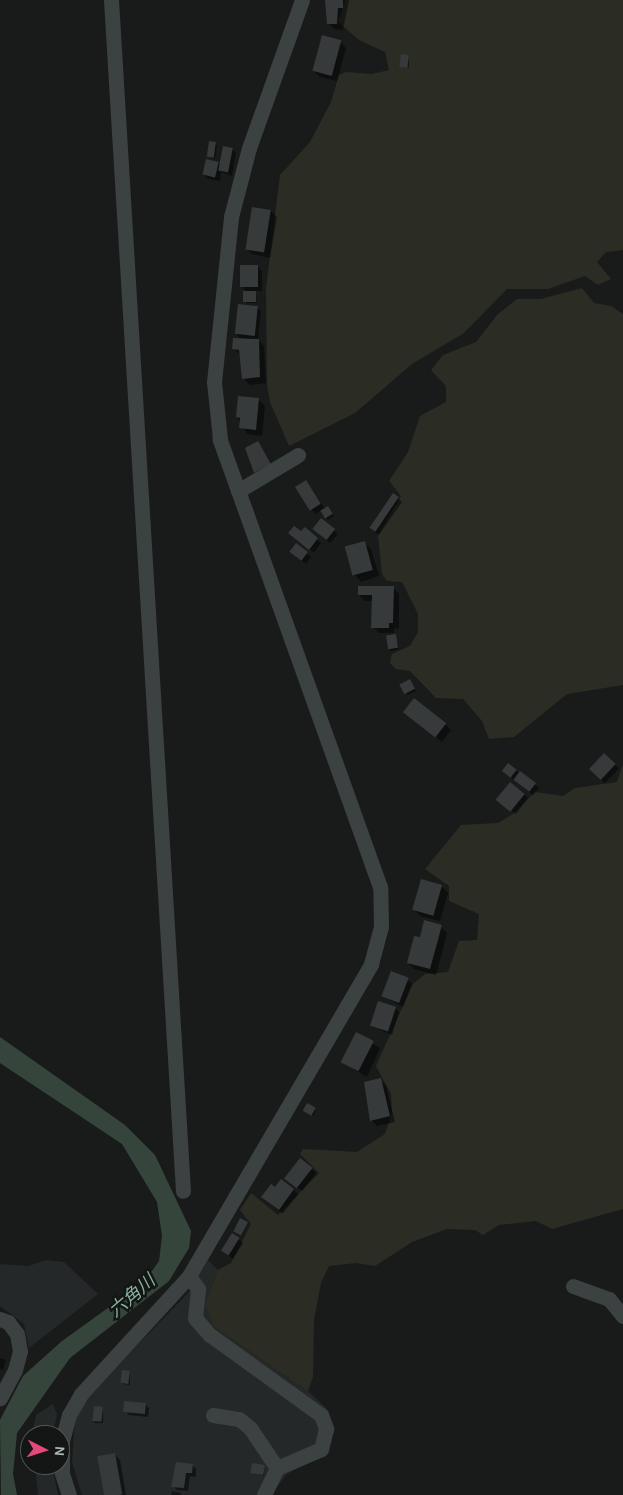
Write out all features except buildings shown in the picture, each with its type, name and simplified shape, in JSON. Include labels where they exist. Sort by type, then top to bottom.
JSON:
[{"type":"street","points":[[111,0],[183,1190]]},
{"type":"street","points":[[69,1495],[62,1473],[62,1441],[69,1415],[82,1394],[188,1276],[371,964],[381,926],[380,887],[220,439],[214,382],[231,217],[249,148],[302,0]]},
{"type":"street","points":[[238,491],[298,455]]},
{"type":"street","points":[[188,1276],[198,1289],[195,1318],[210,1335],[321,1415],[326,1429],[321,1449],[278,1468],[264,1495]]},
{"type":"street","points":[[573,1286],[609,1299],[623,1316]]},
{"type":"street","points":[[0,1319],[17,1334],[20,1351],[15,1370],[0,1398]]},
{"type":"street","points":[[213,1415],[239,1419],[250,1428],[278,1468]]},
{"type":"shaded area","points":[[345,0],[623,0],[623,250],[606,252],[597,262],[611,279],[598,285],[585,276],[548,289],[507,289],[464,333],[412,364],[355,413],[289,446],[270,402],[267,385],[266,288],[280,175],[310,142],[331,102],[339,75],[346,72],[372,74],[389,70],[385,52],[359,40],[338,22]]},
{"type":"shaded area","points":[[582,288],[594,303],[611,306],[623,314],[623,685],[567,694],[514,737],[489,739],[482,721],[463,699],[436,698],[410,671],[396,669],[390,663],[392,654],[410,646],[418,632],[418,614],[402,582],[387,581],[382,574],[378,535],[401,496],[389,481],[408,452],[420,416],[446,402],[446,386],[431,370],[443,355],[476,342],[497,315],[517,299],[541,299]]},
{"type":"shaded area","points":[[623,764],[623,1209],[552,1229],[536,1221],[499,1225],[483,1235],[475,1230],[447,1229],[412,1242],[375,1266],[356,1263],[329,1266],[321,1283],[314,1319],[313,1377],[308,1391],[214,1327],[205,1304],[218,1270],[231,1263],[251,1224],[240,1210],[251,1193],[278,1215],[319,1173],[300,1154],[303,1149],[357,1152],[385,1134],[392,1113],[391,1094],[376,1066],[413,984],[425,974],[448,972],[459,941],[477,940],[479,914],[449,901],[449,886],[425,869],[461,825],[498,823],[513,814],[535,792],[563,796],[575,788],[617,782]]},
{"type":"shaded area","points":[[47,1260],[64,1262],[98,1294],[29,1348],[24,1324],[0,1306],[0,1264],[28,1266]]},
{"type":"shaded area","points":[[208,1260],[218,1270],[205,1304],[214,1327],[308,1391],[328,1410],[335,1428],[329,1451],[287,1474],[271,1495],[82,1495],[72,1462],[75,1421],[85,1399],[190,1291]]},
{"type":"shaded area","points":[[53,1404],[57,1414],[55,1425],[34,1425],[36,1415]]},
{"type":"shaded area","points":[[36,1475],[54,1475],[58,1495],[38,1495]]},
{"type":"water","name":"六角川","points":[[0,1037],[125,1125],[155,1155],[191,1231],[189,1248],[169,1281],[70,1358],[23,1425],[20,1425],[17,1433],[13,1474],[17,1495],[1,1495],[0,1420],[23,1376],[62,1341],[144,1282],[159,1261],[162,1236],[157,1202],[122,1144],[0,1063]]}]
